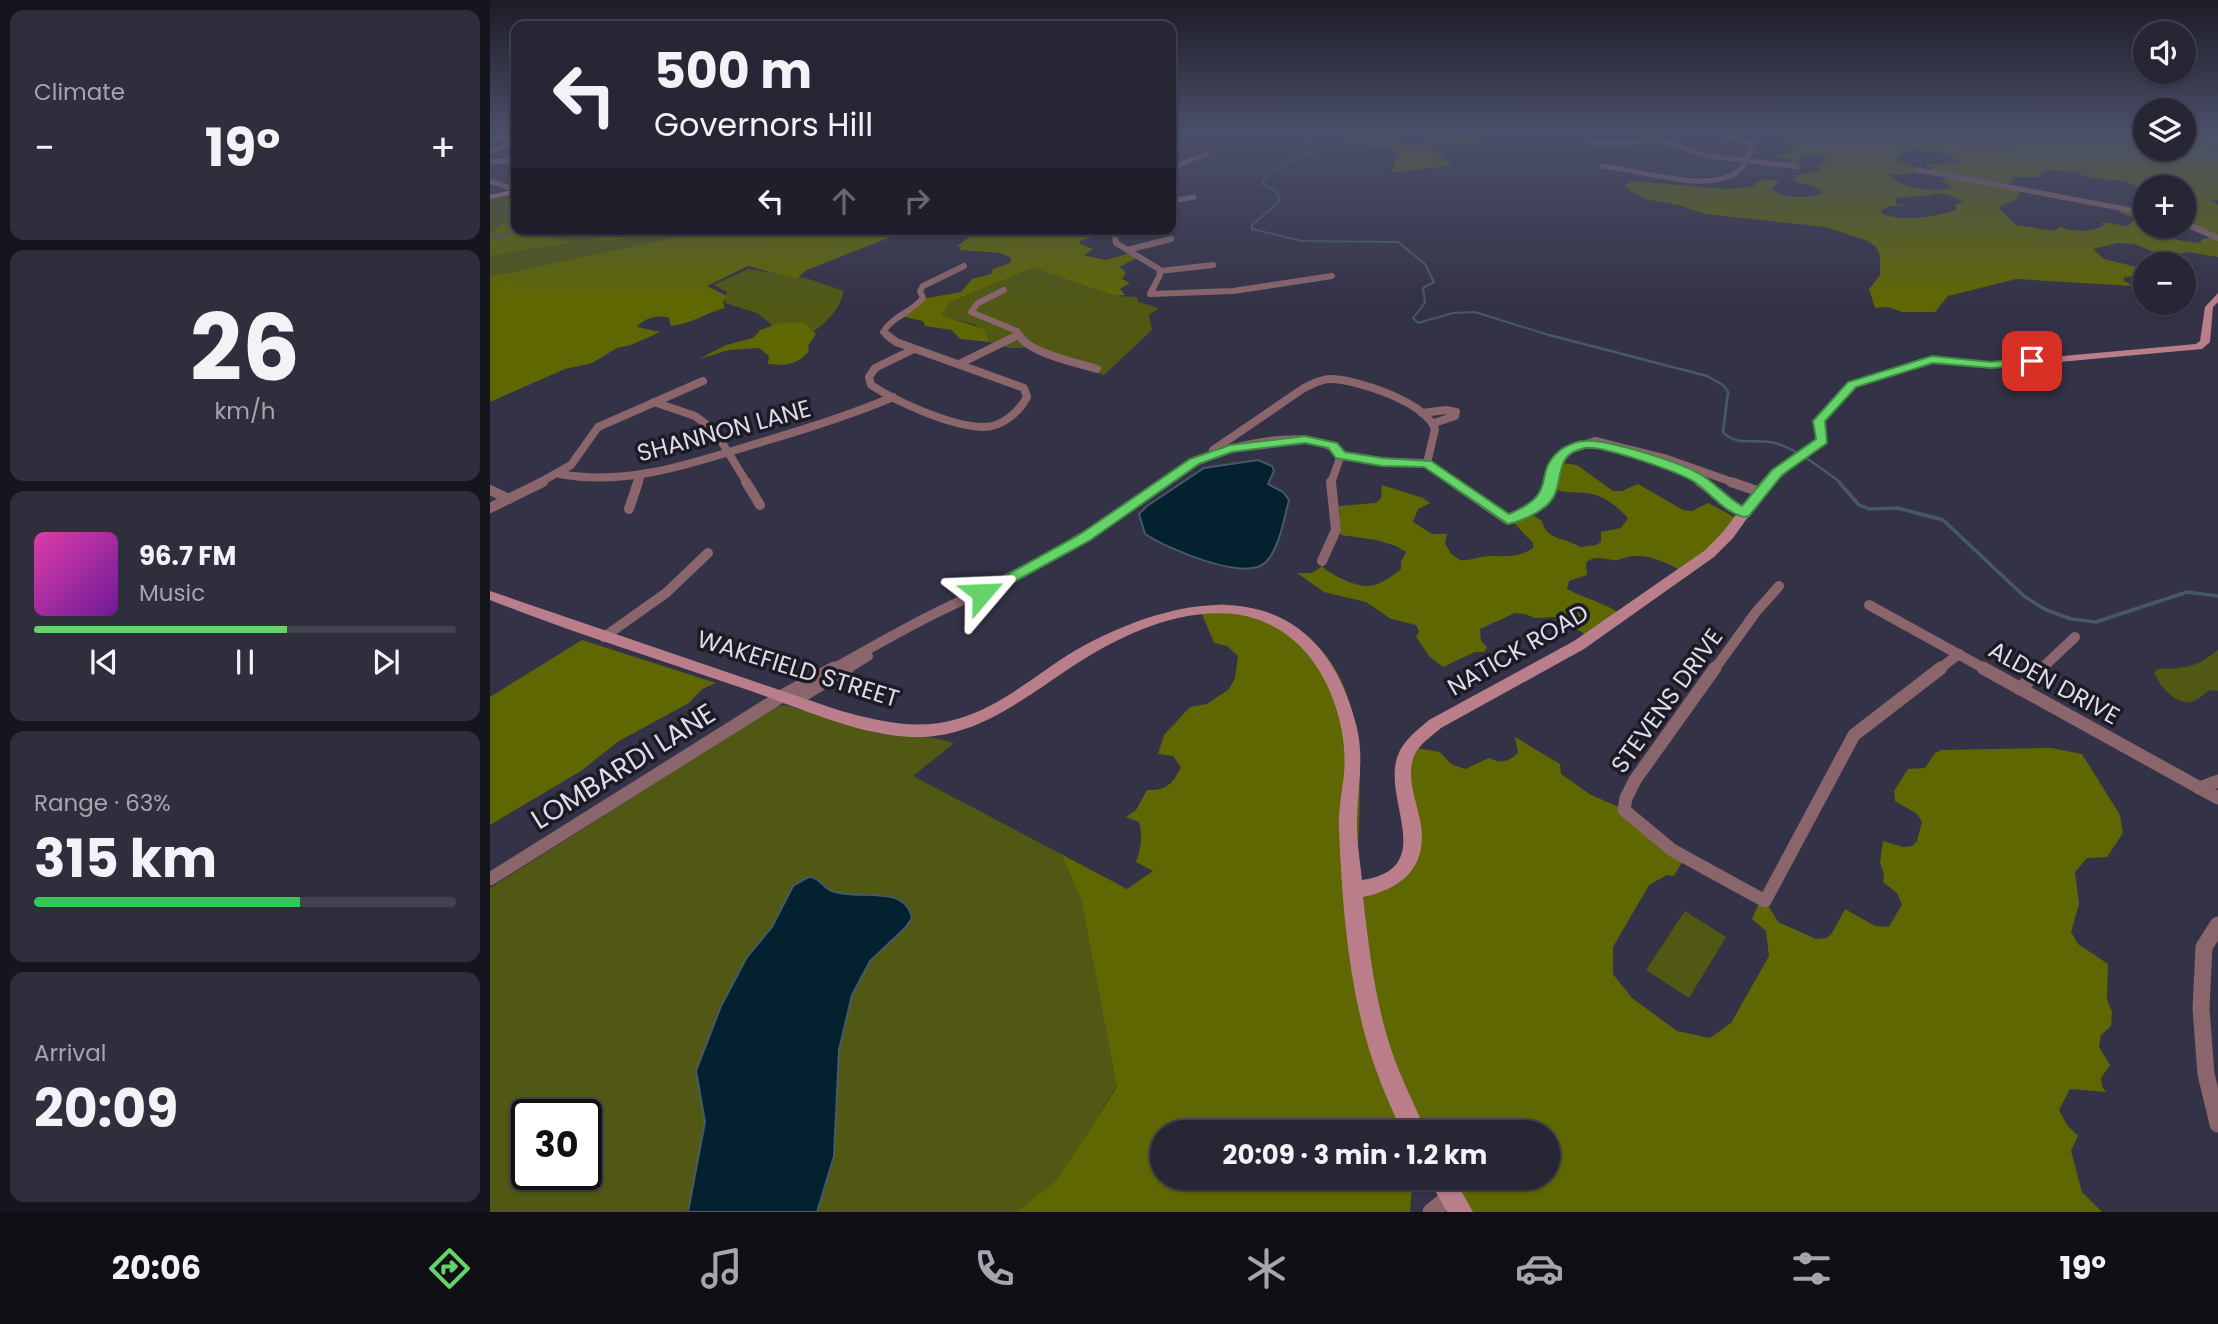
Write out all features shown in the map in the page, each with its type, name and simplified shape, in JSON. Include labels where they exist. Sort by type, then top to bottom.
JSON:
[{"type":"street","points":[[2017,189],[2133,211]]},
{"type":"street","points":[[490,197],[511,191]]},
{"type":"street","points":[[1176,200],[1195,197]]},
{"type":"street","points":[[2196,228],[2218,238]]},
{"type":"street","points":[[1114,235],[1115,242],[1160,271],[1213,265]]},
{"type":"street","points":[[1127,250],[1171,239]]},
{"type":"street","points":[[914,349],[875,368],[869,377],[871,385],[876,390],[971,427],[989,427],[1025,405],[1027,397],[1024,388],[914,349],[886,337],[883,332],[887,324],[919,305],[923,298],[920,291],[923,286],[964,265]]},
{"type":"street","points":[[1160,271],[1150,294],[1233,291],[1332,276]]},
{"type":"street","points":[[1004,290],[978,303],[971,312],[1012,328],[1023,343]]},
{"type":"street","name":"NATICK ROAD","points":[[1353,890],[1375,888],[1396,878],[1410,859],[1413,828],[1402,778],[1406,753],[1422,735],[1436,724],[1579,645],[1709,554],[1760,492],[1783,469],[1822,440],[1820,418],[1855,383],[1938,359],[2000,365],[2199,347],[2205,342],[2210,307],[2218,296]]},
{"type":"street","points":[[959,364],[1018,335]]},
{"type":"street","points":[[992,348],[1023,343],[1097,369]]},
{"type":"street","points":[[1202,458],[1306,386],[1322,379],[1345,382],[1377,392],[1406,402],[1422,413],[1434,423],[1435,432],[1427,463]]},
{"type":"street","points":[[490,508],[560,474],[575,462],[587,438],[598,427],[702,381]]},
{"type":"street","name":"SHANNON LANE","points":[[560,474],[587,479],[640,474],[726,453],[855,414],[893,397]]},
{"type":"street","points":[[654,401],[701,420],[715,431],[760,505]]},
{"type":"street","points":[[1422,413],[1446,410],[1455,412],[1455,416],[1434,423]]},
{"type":"street","points":[[1202,458],[1230,448],[1296,439],[1337,447],[1341,455],[1331,480],[1336,530],[1322,561]]},
{"type":"street","points":[[1341,455],[1382,462],[1427,463],[1508,520],[1542,503],[1550,491],[1555,463],[1565,452],[1583,444],[1605,442],[1635,449],[1760,492]]},
{"type":"street","points":[[1583,444],[1611,447],[1681,470],[1700,480],[1724,501],[1744,513]]},
{"type":"street","name":"LOMBARDI LANE","points":[[490,879],[789,698],[1084,538],[1177,472],[1202,458]]},
{"type":"street","points":[[629,509],[640,474]]},
{"type":"street","points":[[490,490],[509,499]]},
{"type":"street","points":[[604,637],[674,587],[708,553]]},
{"type":"street","name":"STEVENS DRIVE","points":[[1779,586],[1756,612],[1635,780],[1626,795],[1623,810],[1639,826],[1678,854],[1765,901],[1854,735],[1959,653]]},
{"type":"street","name":"WAKEFIELD STREET","points":[[490,595],[604,637],[789,698],[885,728],[909,731],[942,730],[990,714],[1086,652],[1153,621],[1234,608],[1263,614],[1287,624],[1317,655],[1331,678],[1340,702],[1353,757],[1348,819],[1361,959],[1374,1027],[1394,1088],[1409,1120]]},
{"type":"street","name":"ALDEN DRIVE","points":[[1869,605],[2218,798]]},
{"type":"street","points":[[2020,689],[2075,637]]},
{"type":"street","points":[[2199,788],[2218,781]]},
{"type":"street","points":[[2218,925],[2204,947],[2201,1042],[2218,1124]]},
{"type":"street","points":[[1431,1212],[1451,1195]]},
{"type":"green space","points":[[1628,189],[1772,189],[1788,196],[1820,194],[1821,191],[1817,189],[2010,189],[2020,192],[2017,199],[1998,207],[2016,225],[2054,231],[2060,227],[2076,231],[2104,225],[2101,222],[2128,226],[2133,220],[2133,238],[2172,238],[2202,243],[2200,240],[2214,236],[2196,229],[2196,189],[2218,189],[2218,200],[2212,200],[2218,205],[2218,257],[2196,252],[2155,252],[2134,244],[2117,243],[2093,249],[2104,259],[2133,266],[2133,277],[2125,277],[2123,280],[2132,286],[2016,279],[1948,296],[1935,312],[1902,312],[1888,307],[1875,308],[1869,289],[1880,275],[1880,256],[1876,247],[1868,241],[1826,227],[1706,214],[1645,199]],"holes":[[[1936,193],[1963,201],[1955,205],[1957,208],[1953,211],[1918,218],[1901,218],[1883,214],[1881,211],[1889,206],[1908,206],[1896,204],[1895,199]]]},
{"type":"green space","points":[[511,193],[511,225],[503,223],[490,233],[490,198]]},
{"type":"green space","points":[[2124,209],[2133,210],[2133,217],[2119,212]]},
{"type":"green space","points":[[503,223],[511,225],[511,235],[543,235],[575,242],[490,256],[490,233]]},
{"type":"green space","points":[[547,235],[603,235],[585,241],[589,242],[635,235],[692,235],[490,284],[490,256],[572,242]]},
{"type":"green space","points":[[603,235],[643,235],[621,239],[583,242]]},
{"type":"green space","points":[[687,235],[896,235],[807,270],[796,279],[748,266],[707,286],[727,296],[723,302],[725,308],[671,326],[669,318],[648,319],[637,327],[660,332],[617,348],[592,363],[565,369],[490,402],[490,277]]},
{"type":"green space","points":[[973,235],[1114,235],[1080,241],[1080,244],[1093,249],[1084,255],[1105,260],[1131,253],[1139,257],[1119,267],[1126,272],[1122,279],[1130,283],[1120,289],[1125,295],[1116,296],[1033,268],[950,302],[941,315],[984,329],[989,342],[960,339],[952,330],[925,326],[923,321],[900,316],[922,299],[961,292],[972,279],[991,274],[993,269],[1010,263],[1011,258],[1000,253],[959,250],[961,247],[957,246]]},
{"type":"green space","points":[[1033,268],[1116,296],[1137,297],[1138,302],[1159,308],[1149,315],[1152,330],[1104,375],[1032,348],[1008,348],[989,342],[976,325],[940,315],[950,302]]},
{"type":"green space","points":[[748,269],[806,278],[844,291],[827,321],[808,335],[777,351],[771,324],[757,313],[725,303],[727,292],[714,285]]},
{"type":"green space","points":[[781,323],[805,323],[816,334],[808,346],[809,351],[796,362],[768,364],[769,356],[759,348],[729,350],[699,359],[726,345],[753,338],[760,330]]},
{"type":"green space","points":[[1561,463],[1577,465],[1613,491],[1622,491],[1638,484],[1683,510],[1692,511],[1708,503],[1740,520],[1682,571],[1659,560],[1641,556],[1615,560],[1598,558],[1586,563],[1587,575],[1569,581],[1567,589],[1621,614],[1588,636],[1556,617],[1534,618],[1515,613],[1480,629],[1481,641],[1487,647],[1484,652],[1475,652],[1443,667],[1430,657],[1416,637],[1419,632],[1416,625],[1391,619],[1366,602],[1324,592],[1297,573],[1312,573],[1322,566],[1340,578],[1358,585],[1372,586],[1401,569],[1406,552],[1396,546],[1341,535],[1339,506],[1376,503],[1381,498],[1382,485],[1423,498],[1430,503],[1418,509],[1413,522],[1432,534],[1447,534],[1445,543],[1451,554],[1460,560],[1517,555],[1533,548],[1533,543],[1514,523],[1533,515],[1542,521],[1553,536],[1580,547],[1596,545],[1601,542],[1601,532],[1621,528],[1628,518],[1603,498],[1557,490]]},
{"type":"green space","points":[[1222,604],[1275,617],[1312,641],[1337,672],[1352,711],[1358,754],[1360,800],[1356,894],[1412,861],[1405,787],[1416,748],[1440,752],[1451,764],[1465,769],[1489,758],[1504,761],[1511,758],[1518,753],[1515,737],[1560,764],[1561,774],[1591,795],[1624,809],[1685,857],[1674,876],[1667,875],[1649,885],[1613,947],[1613,974],[1632,998],[1677,1031],[1710,1038],[1731,1023],[1769,956],[1766,931],[1752,919],[1761,899],[1765,900],[1778,922],[1816,939],[1827,938],[1832,933],[1845,909],[1875,926],[1889,927],[1902,904],[1897,893],[1883,882],[1884,874],[1880,863],[1883,841],[1903,847],[1912,846],[1917,841],[1922,822],[1917,814],[1895,801],[1894,791],[1908,769],[1925,768],[1935,753],[1941,750],[2051,748],[2082,754],[2120,815],[2123,833],[2107,857],[2087,858],[2075,872],[2079,904],[2071,932],[2078,944],[2108,964],[2107,999],[2112,1012],[2111,1026],[2101,1035],[2099,1047],[2110,1065],[2101,1078],[2106,1092],[2070,1089],[2059,1110],[2067,1125],[2078,1136],[2071,1151],[2082,1192],[2102,1212],[1456,1212],[1443,1190],[1560,1190],[1560,1120],[1150,1120],[1150,1190],[1412,1190],[1410,1212],[1016,1212],[1056,1181],[1117,1087],[1081,900],[1061,854],[1127,889],[1153,871],[1136,862],[1141,842],[1139,822],[1126,817],[1136,810],[1147,790],[1168,785],[1181,767],[1173,756],[1158,754],[1164,735],[1190,707],[1207,704],[1229,689],[1235,678],[1238,656],[1227,646],[1214,643],[1199,607]]},
{"type":"green space","points":[[582,640],[716,683],[702,689],[689,703],[619,741],[581,771],[490,825],[490,697]]},
{"type":"green space","points":[[2218,650],[2218,691],[2210,690],[2191,702],[2179,700],[2168,693],[2154,672],[2157,669],[2196,664]]},
{"type":"green space","points":[[785,705],[881,734],[935,738],[954,743],[913,776],[1061,854],[1081,900],[1117,1086],[1056,1182],[1016,1212],[490,1212],[490,888],[775,707]]},
{"type":"green space","points":[[1685,911],[1726,937],[1689,998],[1646,970]]},
{"type":"water","points":[[1258,460],[1272,466],[1274,471],[1268,484],[1283,492],[1289,500],[1278,540],[1267,561],[1257,567],[1226,566],[1188,555],[1145,534],[1139,514],[1204,468]]},
{"type":"water","points":[[809,877],[816,879],[829,890],[842,894],[878,895],[900,900],[908,907],[912,918],[870,961],[852,995],[839,1050],[834,1156],[817,1212],[688,1212],[705,1122],[696,1071],[721,1006],[747,957],[772,927],[793,886]]},
{"type":"waterway","points":[[1271,189],[1276,191],[1280,201],[1252,225],[1252,229],[1302,241],[1398,242],[1425,264],[1434,282],[1423,288],[1425,303],[1413,318],[1418,323],[1453,313],[1475,312],[1555,337]]},
{"type":"waterway","points":[[490,240],[511,233]]},
{"type":"waterway","points":[[1549,335],[1707,376],[1723,385],[1728,392],[1723,432],[1728,436],[1739,441],[1770,442],[1789,448],[1841,483]]},
{"type":"waterway","points":[[1839,482],[1859,505],[1869,509],[1898,508],[1943,520],[2024,596],[2044,609],[2071,619],[2096,622],[2187,592],[2218,596]]},
{"type":"route","points":[[982,593],[1084,538],[1177,472],[1230,448],[1305,440],[1333,445],[1341,455],[1382,462],[1427,463],[1508,520],[1531,510],[1545,499],[1552,484],[1554,466],[1565,452],[1583,444],[1600,445],[1643,456],[1692,475],[1724,501],[1744,513],[1767,482],[1822,440],[1819,421],[1852,384],[1932,360],[1991,365],[2032,361]]}]
